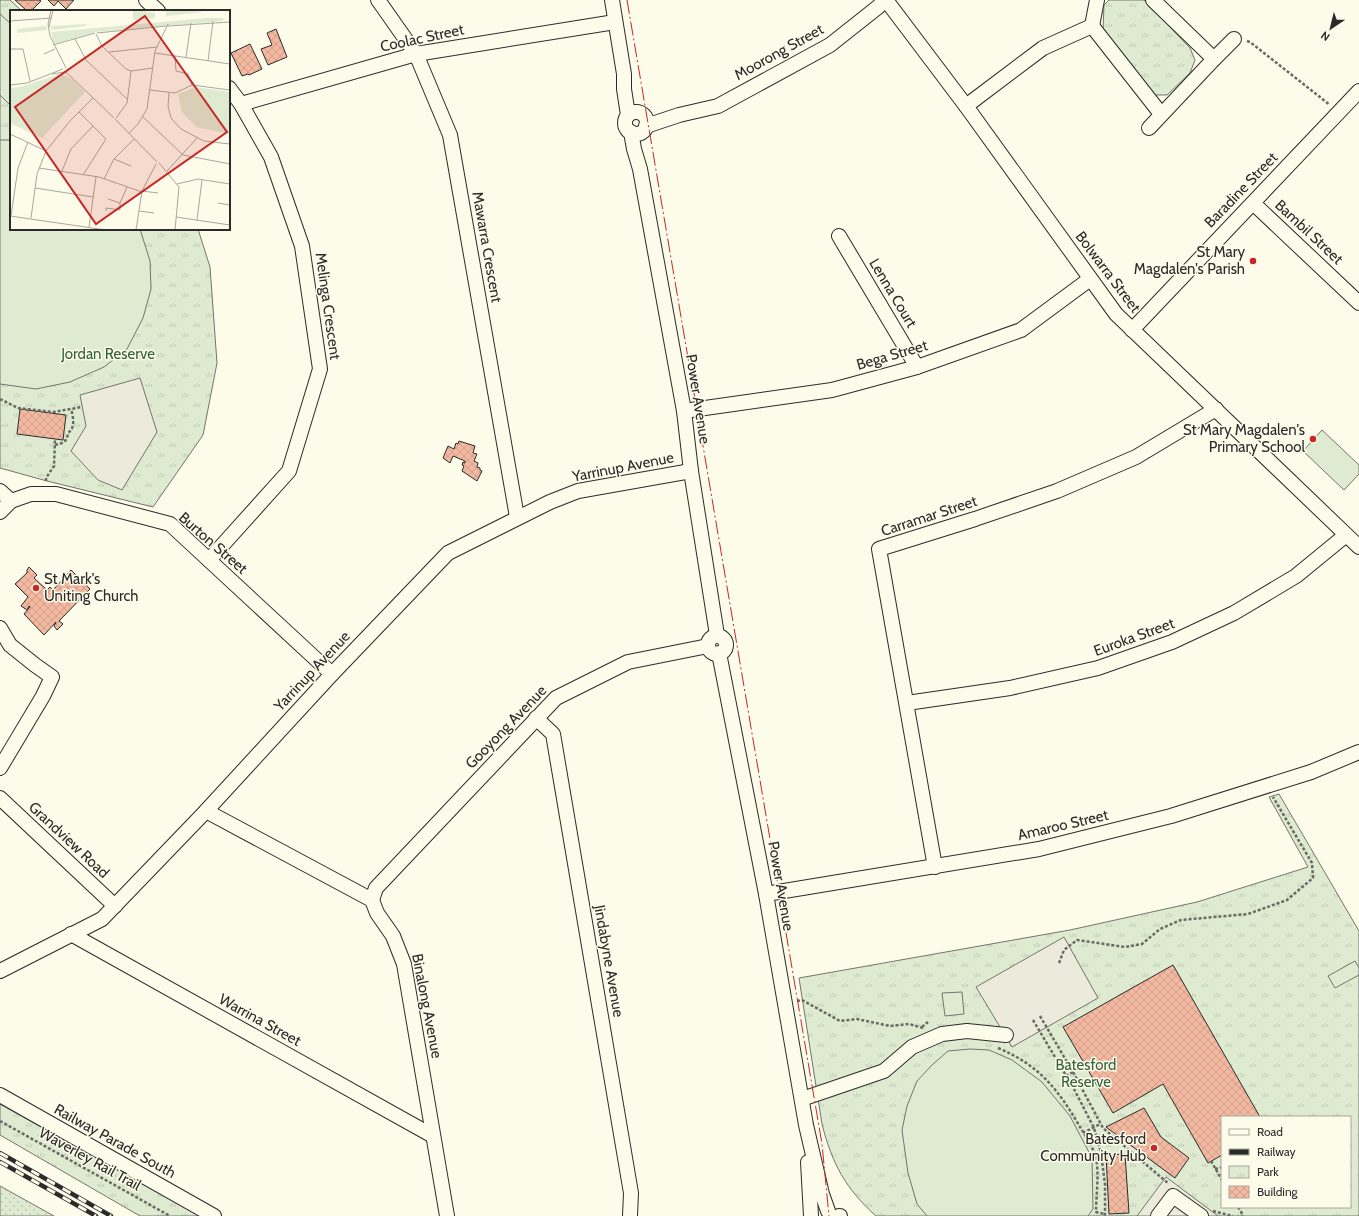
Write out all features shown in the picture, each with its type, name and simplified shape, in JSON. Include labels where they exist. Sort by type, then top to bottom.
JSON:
[{"type":"street","points":[[146,0],[157,10]]},
{"type":"street","name":"Mawarra Crescent","points":[[378,0],[416,54],[450,135],[517,517]]},
{"type":"street","name":"Power Avenue","points":[[612,0],[624,74],[639,122],[643,157],[640,169],[684,411],[715,645],[766,894],[806,1126],[822,1194],[832,1215]]},
{"type":"street","points":[[1097,0],[1092,26],[1161,114]]},
{"type":"street","points":[[1153,0],[1214,59]]},
{"type":"street","name":"Bolwarra Street","points":[[880,2],[966,106],[1116,314],[1359,547]]},
{"type":"street","name":"Moorong Street","points":[[639,122],[718,106],[830,45],[880,2]]},
{"type":"street","name":"Coolac Street","points":[[241,104],[416,54],[615,22]]},
{"type":"street","points":[[966,106],[1043,48],[1092,26]]},
{"type":"street","points":[[1149,128],[1234,39]]},
{"type":"street","name":"Melinga Crescent","points":[[209,560],[289,470],[320,368],[302,246],[271,157],[241,104],[230,89]]},
{"type":"street","name":"Baradine Street","points":[[1132,330],[1359,91]]},
{"type":"street","name":"Bambil Street","points":[[1253,203],[1359,303]]},
{"type":"street","name":"Lenna Court","points":[[839,236],[917,367]]},
{"type":"street","name":"Bega Street","points":[[684,411],[832,390],[917,367],[1021,330],[1090,279]]},
{"type":"street","name":"Carramar Street","points":[[935,867],[879,549],[975,519],[1057,491],[1136,457],[1216,409]]},
{"type":"street","name":"Yarrinup Avenue","points":[[0,970],[102,919],[206,811],[332,674],[448,553],[517,517],[578,491],[692,471]]},
{"type":"street","points":[[0,491],[11,501],[0,512]]},
{"type":"street","name":"Burton Street","points":[[11,501],[31,494],[56,494],[170,524],[332,674]]},
{"type":"street","name":"Euroka Street","points":[[907,703],[1010,688],[1098,668],[1172,642],[1234,613],[1296,576],[1346,535]]},
{"type":"street","points":[[0,628],[10,645],[35,665],[52,676],[43,696],[0,768]]},
{"type":"street","name":"Gooyong Avenue","points":[[372,900],[376,888],[556,698],[628,662],[715,645]]},
{"type":"street","name":"Jindabyne Avenue","points":[[536,718],[553,734],[631,1193],[630,1216]]},
{"type":"street","name":"Amaroo Street","points":[[766,894],[1039,849],[1171,816],[1311,772],[1358,755]]},
{"type":"street","name":"Grandview Road","points":[[0,798],[115,906]]},
{"type":"street","points":[[206,811],[372,900]]},
{"type":"street","name":"Binalong Avenue","points":[[372,900],[377,914],[393,936],[404,964],[447,1216]]},
{"type":"street","name":"Warrina Street","points":[[72,934],[433,1136]]},
{"type":"street","points":[[802,1099],[884,1071],[912,1046],[942,1034],[967,1031],[1006,1035]]},
{"type":"street","name":"Railway Parade South","points":[[0,1095],[214,1216]]},
{"type":"street","name":"Power Avenue","points":[[806,1126],[811,1216]]},
{"type":"street","points":[[1158,1216],[1173,1196],[1205,1213]]},
{"type":"path","points":[[1234,39],[1250,42],[1339,112]]},
{"type":"path","points":[[0,399],[18,408],[53,412],[82,407]]},
{"type":"path","points":[[55,445],[65,442],[68,439],[68,433],[72,431],[74,420],[71,409]]},
{"type":"path","points":[[45,494],[46,478],[54,466],[55,439]]},
{"type":"path","points":[[1059,963],[1064,950],[1077,940],[1125,947],[1142,944],[1160,929],[1181,920],[1248,914],[1287,900],[1313,878],[1312,863],[1267,786]]},
{"type":"path","points":[[785,1004],[802,1000],[840,1021],[857,1019],[890,1026],[910,1024],[922,1027],[930,1039]]},
{"type":"path","points":[[1040,1016],[1073,1072],[1102,1128],[1164,1180]]},
{"type":"path","points":[[993,1046],[1016,1055],[1034,1068],[1054,1087],[1067,1104],[1095,1154],[1097,1170],[1096,1212],[1104,1215],[1105,1184],[1094,1128],[1033,1020]]},
{"type":"path","points":[[922,1027],[928,1022]]},
{"type":"path","points":[[1066,1076],[1073,1072]]},
{"type":"path","name":"Waverley Rail Trail","points":[[0,1121],[170,1216]]},
{"type":"path","points":[[1083,1133],[1100,1124]]},
{"type":"path","points":[[1095,1154],[1100,1153]]},
{"type":"path","points":[[1211,1161],[1221,1178]]},
{"type":"path","points":[[1215,1169],[1221,1167]]},
{"type":"path","points":[[1205,1213],[1233,1216]]},
{"type":"green space","name":"Jordan Reserve","points":[[0,0],[10,0],[21,10],[10,10],[10,230],[198,230],[210,267],[217,363],[203,435],[153,507],[0,468]]},
{"type":"green space","points":[[1109,0],[1144,0],[1190,48],[1195,60],[1190,73],[1167,95],[1155,95],[1103,31],[1104,5]]},
{"type":"green space","points":[[0,14],[10,23],[10,105],[0,95]]},
{"type":"green space","points":[[0,140],[10,140],[10,230],[140,230],[150,261],[151,289],[143,318],[127,349],[104,367],[70,382],[36,389],[0,384]]},
{"type":"green space","points":[[1322,430],[1359,465],[1359,474],[1344,490],[1303,451]]},
{"type":"green space","name":"Batesford Reserve","points":[[1279,794],[1359,931],[1359,1216],[876,1216],[865,1206],[848,1186],[830,1151],[822,1124],[799,978],[1070,930],[1197,902],[1308,867],[1269,797]]},
{"type":"green space","points":[[1355,961],[1359,968],[1359,975],[1335,988],[1328,976]]},
{"type":"green space","points":[[962,992],[964,1014],[945,1016],[942,993]]},
{"type":"green space","points":[[970,1049],[989,1050],[1012,1060],[1042,1082],[1070,1116],[1092,1158],[1093,1209],[1088,1216],[927,1216],[917,1204],[908,1173],[902,1130],[907,1106],[917,1081],[932,1065],[948,1051]]},
{"type":"green space","points":[[0,1104],[200,1216],[140,1216],[0,1135]]},
{"type":"green space","points":[[0,1186],[54,1216],[0,1216]]},
{"type":"shaded area","points":[[140,378],[157,432],[122,490],[98,480],[71,451],[86,426],[80,395]]},
{"type":"shaded area","points":[[1064,937],[1098,998],[1012,1047],[976,987]]},
{"type":"shaded area","points":[[1166,1177],[1218,1216],[1137,1216]]},
{"type":"building","points":[[15,0],[41,1],[32,10],[26,10]]},
{"type":"building","points":[[48,0],[74,0],[66,9],[58,1],[54,6]]},
{"type":"building","points":[[276,29],[287,57],[268,65],[261,49],[272,45],[267,33]]},
{"type":"building","points":[[250,44],[262,69],[249,75],[242,76],[231,53]]},
{"type":"building","points":[[20,409],[66,415],[63,440],[17,434]]},
{"type":"building","points":[[459,441],[475,446],[473,453],[477,454],[474,461],[478,463],[477,467],[482,471],[477,481],[462,471],[464,466],[462,465],[465,461],[453,456],[450,463],[443,458],[448,446],[454,449],[456,443],[458,444]]},
{"type":"building","points":[[29,567],[37,575],[34,578],[47,590],[50,587],[53,590],[71,570],[90,589],[59,621],[63,624],[57,630],[54,626],[56,622],[44,635],[24,614],[30,607],[29,606],[27,610],[21,606],[28,597],[15,584],[27,573]]},
{"type":"building","points":[[1173,965],[1259,1116],[1221,1116],[1221,1156],[1208,1163],[1163,1084],[1113,1113],[1063,1027]]},
{"type":"building","name":"Batesford Community Hub","points":[[1144,1108],[1161,1137],[1189,1158],[1175,1178],[1106,1127]]},
{"type":"building","points":[[1125,1154],[1129,1213],[1109,1214],[1106,1155]]},
{"type":"railway","points":[[0,1153],[111,1216]]},
{"type":"railway","points":[[0,1162],[96,1216]]},
{"type":"power","points":[[627,0],[822,1144],[829,1216]]},
{"type":"place","name":"St Mary Magdalen's Parish","points":[[1253,261]]},
{"type":"place","name":"St Mary Magdalen's Primary School","points":[[1313,439]]},
{"type":"place","name":"St Mark's Uniting Church","points":[[36,588]]},
{"type":"place","name":"Batesford Community Hub","points":[[1154,1148]]}]
